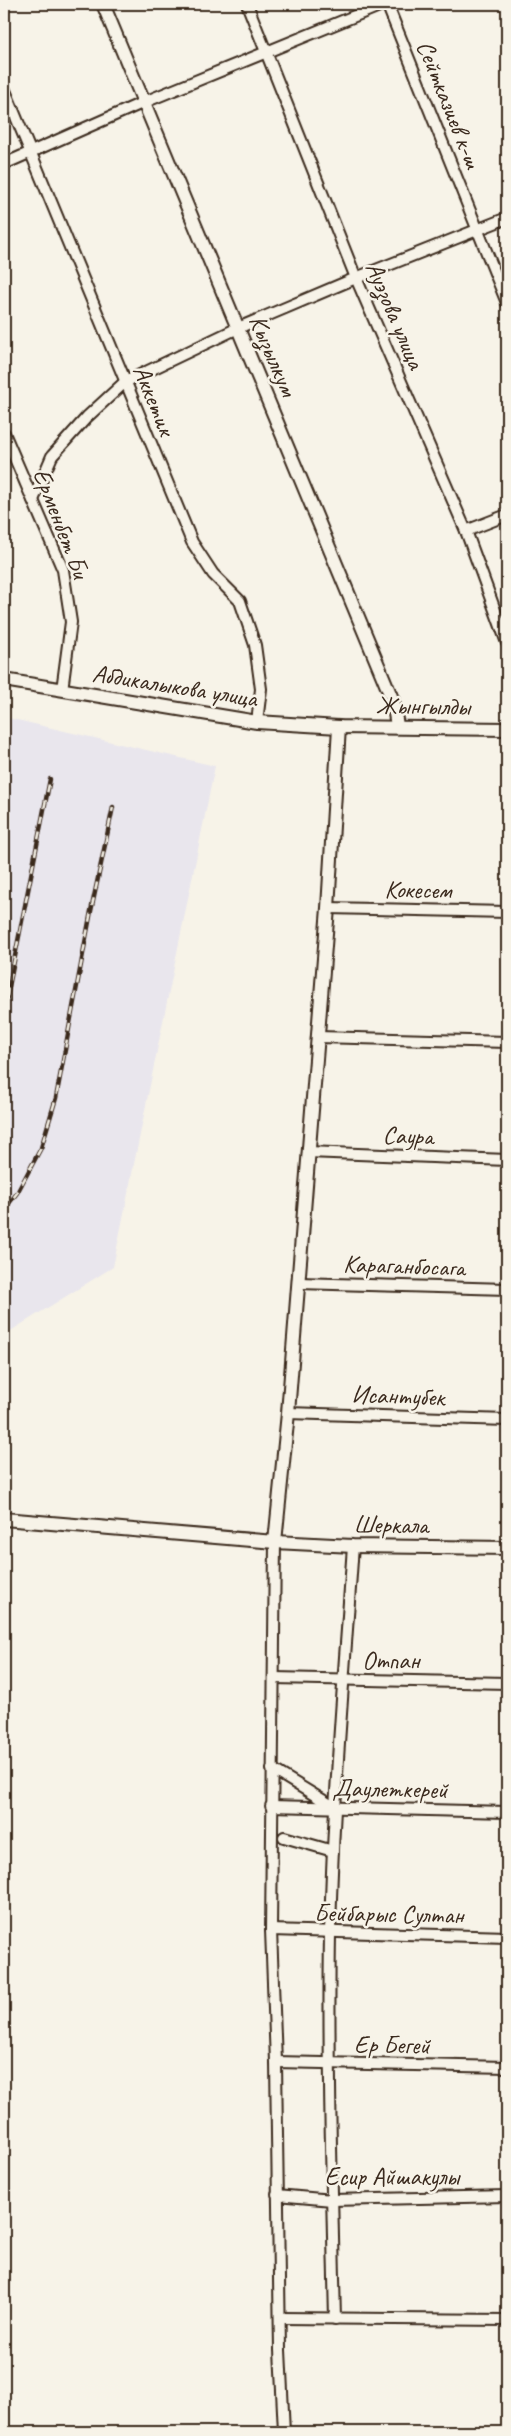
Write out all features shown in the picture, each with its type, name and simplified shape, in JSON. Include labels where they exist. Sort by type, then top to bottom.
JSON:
[{"type":"street","name":"Кызылкум","points":[[103,4],[142,103],[393,701],[397,726]]},
{"type":"street","name":"Ауэзова улица","points":[[247,4],[356,278],[466,531],[507,643]]},
{"type":"street","points":[[4,164],[142,103],[385,4]]},
{"type":"street","name":"Сейтказиев к-ш","points":[[385,4],[507,303]]},
{"type":"street","name":"Аккетик","points":[[4,88],[124,382],[192,542],[213,574],[240,601],[255,645],[261,689],[257,722]]},
{"type":"street","points":[[33,500],[52,456],[87,417],[124,382],[238,328],[356,278],[507,218]]},
{"type":"street","name":"Ерменбет Би","points":[[4,433],[63,570],[71,622],[62,690]]},
{"type":"street","points":[[466,531],[507,515]]},
{"type":"street","name":"Абдикалыкова улица","points":[[4,680],[257,722],[339,727]]},
{"type":"street","name":"Жынгылды","points":[[339,727],[397,726],[507,729]]},
{"type":"street","points":[[284,2432],[277,2195],[276,2062],[270,1930],[275,1542],[299,1283],[328,908],[339,727]]},
{"type":"street","name":"Кокесем","points":[[328,908],[507,912]]},
{"type":"street","points":[[318,1037],[507,1042]]},
{"type":"street","name":"Саура","points":[[308,1152],[507,1160]]},
{"type":"street","name":"Караганбосага","points":[[299,1283],[507,1289]]},
{"type":"street","name":"Исантубек","points":[[288,1413],[507,1420]]},
{"type":"street","name":"Шеркала","points":[[4,1518],[275,1542],[353,1546],[507,1548]]},
{"type":"street","points":[[335,2319],[329,2065],[330,1933],[335,1808],[353,1546]]},
{"type":"street","name":"Отпан","points":[[274,1678],[344,1681],[507,1682]]},
{"type":"street","points":[[272,1768],[335,1808]]},
{"type":"street","name":"Даулеткерей","points":[[271,1806],[507,1812]]},
{"type":"street","points":[[284,1837],[333,1851]]},
{"type":"street","name":"Бейбарыс Султан","points":[[270,1930],[507,1937]]},
{"type":"street","name":"Ер Бегей","points":[[276,2062],[329,2065],[507,2067]]},
{"type":"street","name":"Есир Айшакулы","points":[[277,2195],[332,2200],[507,2196]]},
{"type":"street","points":[[281,2318],[507,2320]]},
{"type":"shaded area","points":[[4,717],[215,766],[113,1267],[4,1335]]},
{"type":"railway","points":[[4,1012],[50,779]]},
{"type":"railway","points":[[4,1210],[17,1193],[41,1148],[56,1098],[91,911],[113,807]]}]
